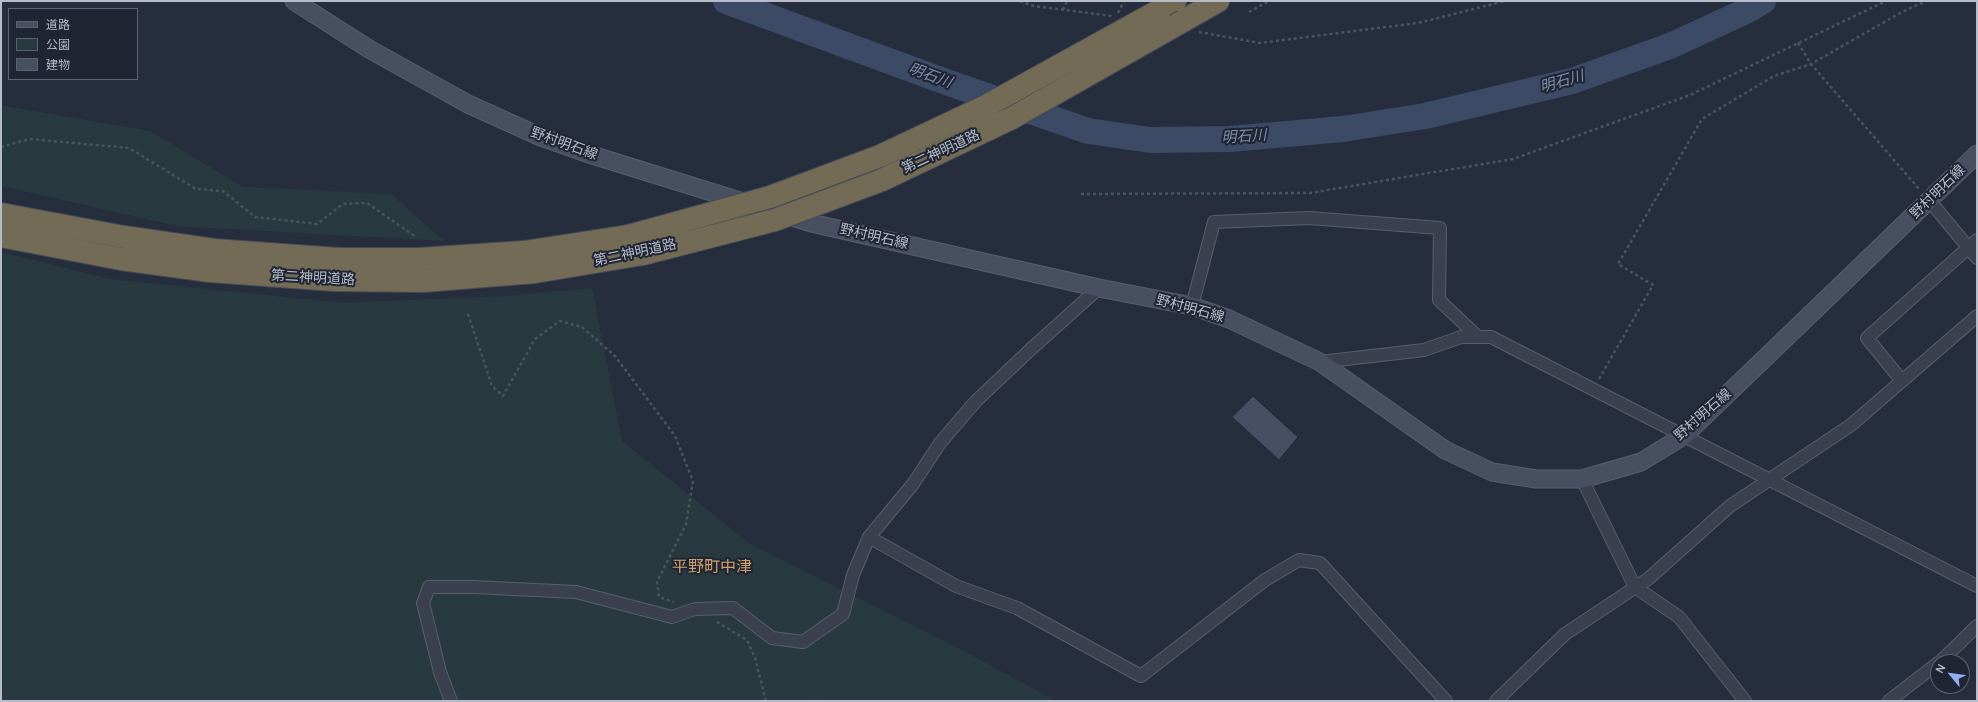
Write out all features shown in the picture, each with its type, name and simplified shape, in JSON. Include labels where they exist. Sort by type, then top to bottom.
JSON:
[{"type":"highway","name":"第二神明道路","points":[[1,236],[121,259],[210,271],[334,280],[423,280],[535,272],[643,254],[775,220],[882,180],[1012,118],[1187,26],[1218,1]]},
{"type":"highway","name":"第二神明道路","points":[[1,214],[124,237],[214,250],[338,260],[420,259],[524,252],[628,236],[770,197],[880,156],[988,105],[1167,5]]},
{"type":"main road","name":"野村明石線","points":[[294,1],[369,49],[468,104],[540,137],[592,155],[811,223],[1099,288],[1192,306],[1229,319],[1320,362],[1445,450],[1492,472],[1536,479],[1582,480],[1640,462],[1685,435],[1825,302],[1977,154]]},
{"type":"street","points":[[1929,200],[1973,243],[1977,258]]},
{"type":"street","points":[[1192,306],[1214,222],[1309,218],[1440,228],[1439,300],[1478,337]]},
{"type":"street","points":[[1902,381],[1867,338],[1973,243]]},
{"type":"street","points":[[451,701],[440,672],[423,604],[429,587],[473,587],[576,592],[672,617],[695,609],[733,608],[772,638],[803,642],[843,614],[853,575],[869,537],[913,484],[940,443],[976,401],[1099,288]]},
{"type":"street","points":[[1496,701],[1565,634],[1648,579],[1730,506],[1851,425],[1977,316]]},
{"type":"street","points":[[1320,362],[1424,350],[1461,337],[1491,337],[1556,369],[1593,390],[1685,435],[1767,480],[1977,586]]},
{"type":"street","points":[[1582,480],[1635,587],[1679,617],[1745,701]]},
{"type":"street","points":[[869,537],[956,586],[1017,608],[1141,676],[1265,580],[1299,560],[1320,563],[1446,701]]},
{"type":"street","points":[[1949,654],[1976,629]]},
{"type":"street","points":[[1889,701],[1930,670]]},
{"type":"path","points":[[1020,1],[1034,6],[1116,16],[1124,1]]},
{"type":"path","points":[[1063,10],[1067,1]]},
{"type":"path","points":[[1249,12],[1269,1]]},
{"type":"path","points":[[1187,26],[1260,44],[1418,23],[1505,1]]},
{"type":"path","points":[[1081,194],[1310,193],[1513,159],[1690,95],[1886,1]]},
{"type":"path","points":[[1593,390],[1653,285],[1618,264],[1702,119],[1774,76],[1811,64],[1900,13],[1926,1]]},
{"type":"path","points":[[1798,44],[1811,64],[1929,200]]},
{"type":"path","points":[[1,147],[30,139],[129,148],[196,189],[223,190],[255,217],[317,224],[343,204],[367,203],[416,238]]},
{"type":"path","points":[[468,314],[492,386],[503,396],[534,339],[560,321],[582,327],[615,356],[675,436],[693,481],[686,524],[658,582],[659,597],[695,609],[747,640],[756,658],[766,701]]},
{"type":"green space","points":[[1,104],[4,106],[150,131],[243,187],[391,194],[444,241],[177,226],[1,186]]},
{"type":"green space","points":[[1,252],[109,279],[343,303],[507,296],[592,288],[622,441],[750,544],[954,646],[1057,701],[1,701]]},
{"type":"building","points":[[1253,396],[1298,437],[1279,460],[1232,417]]},
{"type":"waterway","name":"明石川","points":[[726,1],[949,83],[1088,131],[1150,140],[1230,139],[1343,129],[1425,116],[1572,81],[1670,46],[1746,11],[1763,1]]},
{"type":"district","name":"平野町中津","points":[[712,568]]}]
